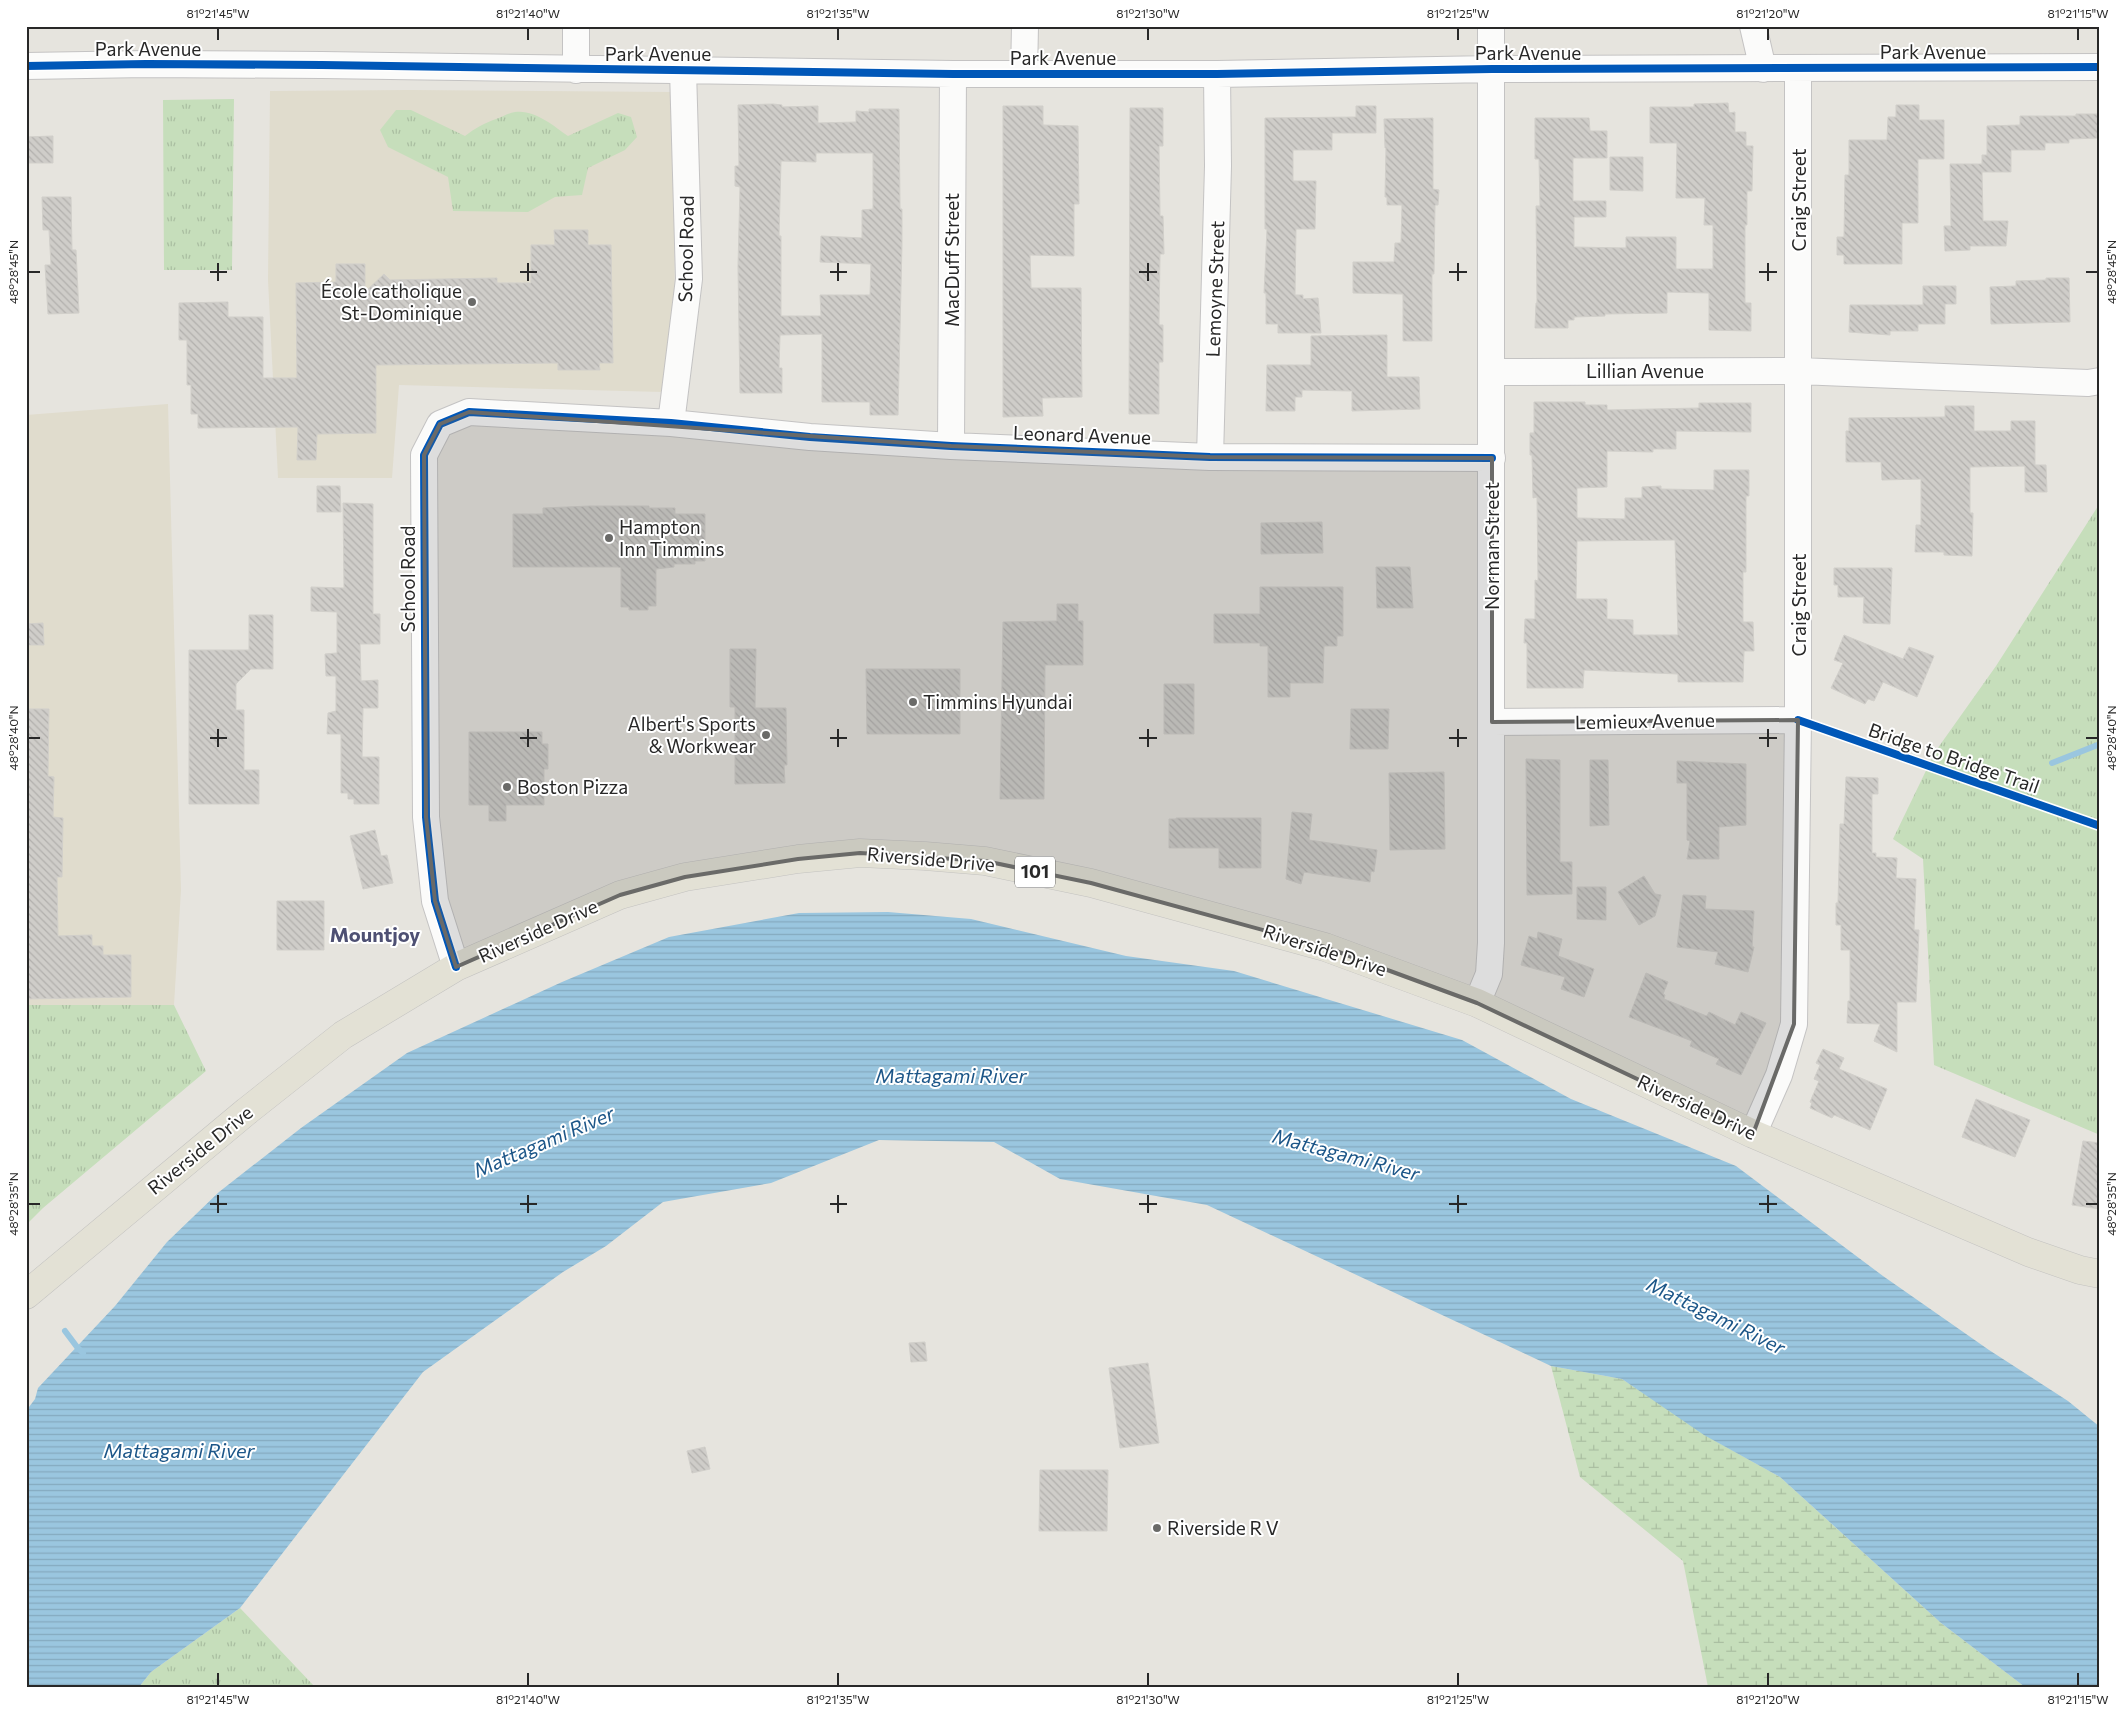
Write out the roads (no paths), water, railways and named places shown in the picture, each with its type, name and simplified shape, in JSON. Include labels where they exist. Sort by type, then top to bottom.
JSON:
[{"type":"main road","name":"Riverside Drive","points":[[26,1295],[239,1117],[343,1035],[456,967],[620,895],[685,878],[798,859],[860,853],[985,861],[1090,883],[1325,947],[1477,1003],[1753,1134],[2028,1252],[2080,1270],[2100,1274]]},
{"type":"street","points":[[576,26],[576,70]]},
{"type":"street","points":[[1024,74],[1025,26]]},
{"type":"street","name":"Norman Street","points":[[1477,1003],[1490,965],[1492,722],[1491,26]]},
{"type":"street","points":[[1753,26],[1763,69]]},
{"type":"street","name":"Park Avenue","points":[[26,66],[146,64],[322,65],[954,74],[1217,74],[1492,69],[2100,67]]},
{"type":"street","name":"Craig Street","points":[[1753,1134],[1779,1075],[1794,1024],[1798,720],[1798,69]]},
{"type":"street","name":"School Road","points":[[456,967],[435,901],[426,817],[424,455],[440,424],[469,412],[671,423],[689,279],[684,70]]},
{"type":"street","name":"MacDuff Street","points":[[952,446],[954,74]]},
{"type":"street","name":"Lemoyne Street","points":[[1210,457],[1218,121],[1217,74]]},
{"type":"street","points":[[1799,371],[2088,383],[2100,381]]},
{"type":"street","name":"Lillian Avenue","points":[[1491,372],[1799,371]]},
{"type":"street","name":"Leonard Avenue","points":[[671,423],[810,438],[1210,457],[1492,458]]},
{"type":"street","name":"Lemieux Avenue","points":[[1492,722],[1798,720]]},
{"type":"water","name":"Mattagami River","points":[[888,912],[971,919],[1126,956],[1234,971],[1462,1040],[1571,1099],[1736,1166],[1883,1276],[1989,1350],[2068,1401],[2100,1427],[2100,1687],[2025,1687],[1941,1623],[1780,1477],[1704,1435],[1622,1379],[1551,1366],[1207,1205],[1060,1179],[994,1142],[879,1140],[771,1183],[663,1202],[606,1246],[563,1272],[423,1372],[240,1608],[151,1672],[139,1687],[26,1687],[26,1411],[35,1399],[38,1388],[115,1306],[167,1242],[219,1192],[301,1128],[407,1053],[562,982],[669,937],[799,913]]},
{"type":"waterway","points":[[2052,763],[2100,744]]},
{"type":"waterway","points":[[65,1331],[83,1353]]},
{"type":"place","name":"École catholique St-Dominique","points":[[472,302]]},
{"type":"place","name":"Hampton Inn Timmins","points":[[609,538]]},
{"type":"place","name":"Timmins Hyundai","points":[[913,702]]},
{"type":"place","name":"Albert's Sports & Workwear","points":[[766,735]]},
{"type":"place","name":"Boston Pizza","points":[[507,787]]},
{"type":"place","name":"Riverside R V","points":[[1157,1528]]},
{"type":"district","name":"Mountjoy","points":[[375,935]]}]
